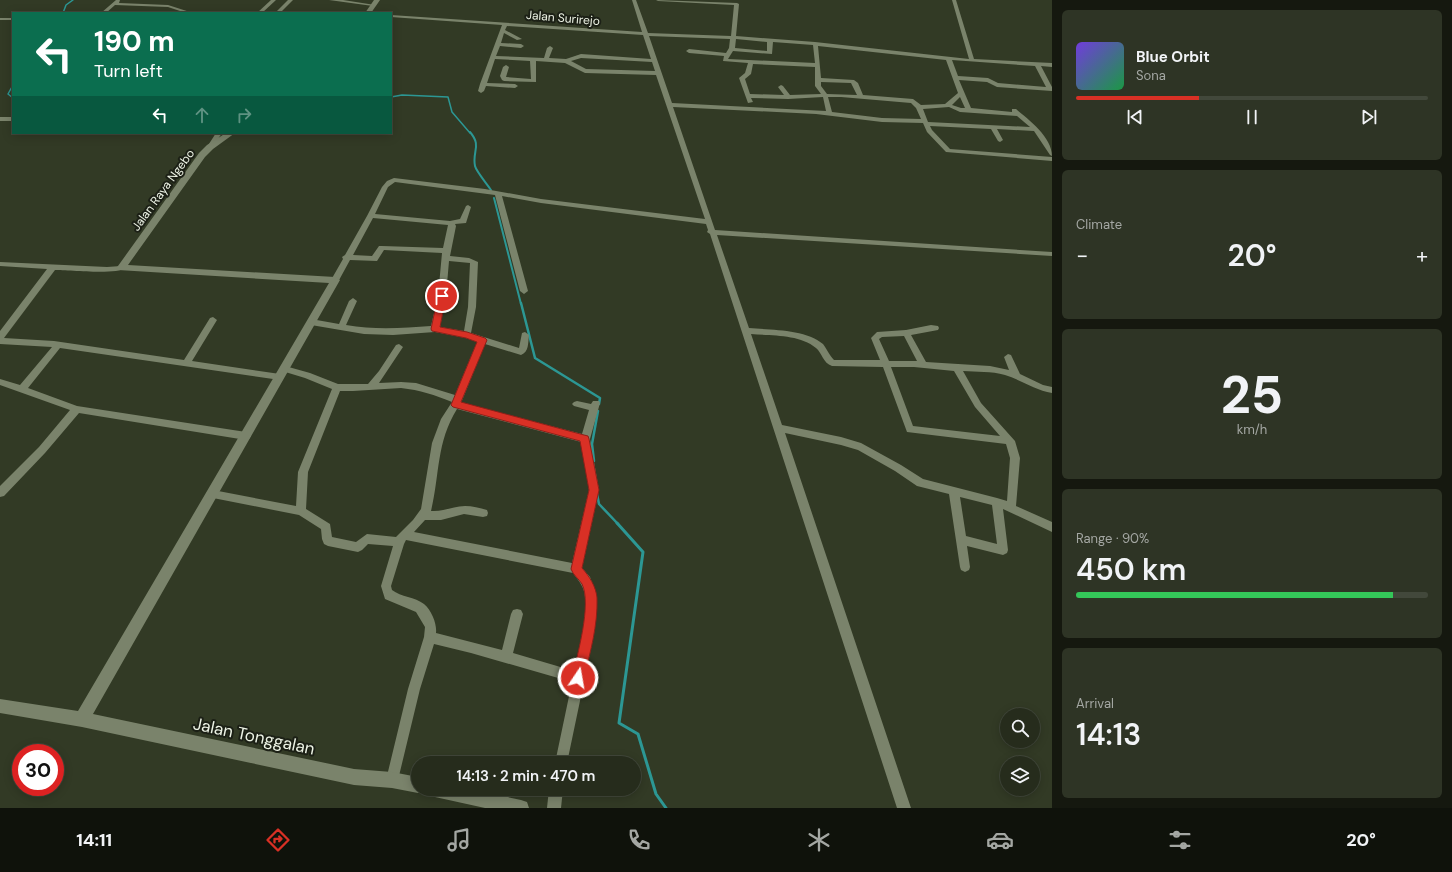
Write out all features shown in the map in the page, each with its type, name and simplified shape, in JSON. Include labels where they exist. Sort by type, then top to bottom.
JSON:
[{"type":"street","points":[[104,12],[119,0]]},
{"type":"street","points":[[253,8],[262,12],[274,0],[280,0]]},
{"type":"street","points":[[278,12],[291,0]]},
{"type":"street","points":[[330,0],[375,2]]},
{"type":"street","points":[[634,0],[711,232],[746,331],[904,808]]},
{"type":"street","points":[[658,0],[738,4],[732,38],[732,49],[725,60],[818,65]]},
{"type":"street","points":[[954,0],[972,60]]},
{"type":"street","points":[[369,12],[375,2]]},
{"type":"street","points":[[114,4],[159,5],[174,7],[183,12]]},
{"type":"street","name":"Jalan Surirejo","points":[[392,16],[646,34],[693,35],[770,40],[948,58],[1052,66]]},
{"type":"street","points":[[0,19],[12,19]]},
{"type":"street","points":[[495,74],[492,57],[505,23]]},
{"type":"street","points":[[502,30],[519,39]]},
{"type":"street","points":[[732,49],[770,54],[770,40]]},
{"type":"street","points":[[497,44],[521,46]]},
{"type":"street","points":[[815,44],[818,65],[818,86],[825,95],[829,113]]},
{"type":"street","points":[[546,60],[550,48]]},
{"type":"street","points":[[689,51],[727,55]]},
{"type":"street","points":[[492,57],[566,61],[581,56],[655,61]]},
{"type":"street","points":[[948,58],[969,110]]},
{"type":"street","points":[[495,74],[506,80],[534,81],[533,59]]},
{"type":"street","points":[[566,61],[585,71],[658,73]]},
{"type":"street","points":[[751,62],[748,74],[742,78],[752,109]]},
{"type":"street","points":[[1037,64],[1051,89]]},
{"type":"street","points":[[480,91],[483,84],[506,67]]},
{"type":"street","points":[[1042,74],[1052,75]]},
{"type":"street","points":[[955,78],[988,80],[997,85],[1051,89]]},
{"type":"street","points":[[818,80],[852,81],[855,83],[861,96]]},
{"type":"street","points":[[483,84],[524,86]]},
{"type":"street","points":[[781,87],[788,97]]},
{"type":"street","points":[[948,105],[961,93]]},
{"type":"street","points":[[749,96],[861,96],[913,101],[919,106],[930,131],[948,151],[1052,159]]},
{"type":"street","points":[[670,105],[829,113],[882,120],[925,122],[980,128],[993,127],[1036,129]]},
{"type":"street","points":[[919,106],[948,105],[960,110],[1018,114]]},
{"type":"street","points":[[1013,108],[1036,129],[1052,154]]},
{"type":"street","points":[[0,119],[12,119]]},
{"type":"street","points":[[993,127],[1000,140]]},
{"type":"street","points":[[210,147],[218,134]]},
{"type":"street","name":"Jalan Raya Ngebo","points":[[121,268],[180,183],[210,147],[230,134]]},
{"type":"street","points":[[82,719],[283,373],[335,280],[346,257],[389,182],[394,180],[498,194],[541,202],[708,222]]},
{"type":"street","points":[[498,194],[524,291]]},
{"type":"street","points":[[370,216],[450,223],[463,221],[468,207]]},
{"type":"street","points":[[435,329],[442,296],[446,255],[452,228],[450,223]]},
{"type":"street","points":[[711,232],[1052,254]]},
{"type":"street","points":[[346,257],[374,259],[382,248],[446,255],[474,262],[472,307],[467,335]]},
{"type":"street","points":[[0,264],[107,269],[121,268],[335,280]]},
{"type":"street","points":[[0,337],[53,267]]},
{"type":"street","points":[[341,328],[352,301]]},
{"type":"street","points":[[186,363],[213,320]]},
{"type":"street","points":[[311,322],[364,331],[393,332],[435,329],[467,335],[521,352],[523,350],[525,335]]},
{"type":"street","points":[[935,328],[921,328],[914,332],[877,335],[876,342],[886,364],[910,429],[1010,441]]},
{"type":"street","points":[[746,331],[796,336],[811,340],[819,346],[828,360],[832,363],[886,364],[993,370],[1016,375],[1039,388],[1052,390]]},
{"type":"street","points":[[906,333],[924,366]]},
{"type":"street","points":[[392,780],[414,689],[430,637],[431,627],[428,619],[420,608],[389,595],[386,586],[402,539],[417,523],[426,510],[437,443],[446,419],[457,402],[482,340]]},
{"type":"street","points":[[0,341],[54,344],[186,363],[307,375],[337,387],[354,388],[371,386],[416,386],[428,389],[457,402],[584,439]]},
{"type":"street","points":[[371,386],[382,373],[399,347]]},
{"type":"street","points":[[22,389],[56,348]]},
{"type":"street","points":[[1008,357],[1016,375]]},
{"type":"street","points":[[957,368],[978,406],[1010,441],[1015,458],[1011,508]]},
{"type":"street","points":[[0,382],[77,409],[246,436]]},
{"type":"street","points":[[302,511],[303,472],[337,387]]},
{"type":"street","points":[[576,569],[594,490],[584,439],[595,405],[577,404]]},
{"type":"street","points":[[0,493],[42,450],[77,409]]},
{"type":"street","points":[[777,428],[841,441],[861,447],[898,468],[920,483],[997,502],[1052,527]]},
{"type":"street","points":[[954,492],[965,567]]},
{"type":"street","points":[[212,494],[302,511],[326,527],[328,541],[358,547],[364,540],[367,539],[402,539],[576,569],[586,581],[591,597],[588,634],[562,756]]},
{"type":"street","points":[[961,540],[1003,550],[997,502]]},
{"type":"street","points":[[423,515],[440,516],[464,510],[483,513]]},
{"type":"street","points":[[506,657],[517,614]]},
{"type":"street","points":[[430,637],[578,678]]},
{"type":"street","name":"Jalan Tonggalan","points":[[0,706],[82,719],[354,777],[392,780],[411,784]]},
{"type":"street","points":[[467,796],[521,808]]},
{"type":"street","points":[[554,808],[555,796]]},
{"type":"waterway","points":[[63,12],[66,5],[73,0]]},
{"type":"waterway","points":[[12,87],[8,94],[12,97]]},
{"type":"waterway","points":[[392,97],[402,95],[448,97],[452,112],[470,133]]},
{"type":"waterway","points":[[470,132],[474,137],[476,145],[474,161],[475,166],[491,190]]},
{"type":"waterway","points":[[494,198],[521,304]]},
{"type":"waterway","points":[[521,303],[535,358],[600,398],[599,404]]},
{"type":"waterway","points":[[594,461],[592,444],[598,411]]},
{"type":"waterway","points":[[597,494],[599,504],[618,524]]},
{"type":"waterway","points":[[617,523],[643,552],[619,723],[638,734],[656,794],[666,808]]},
{"type":"route","points":[[442,296],[435,329],[467,335],[482,340],[456,405],[584,439],[594,490],[576,569],[586,581],[591,597],[588,634],[578,678]]}]
